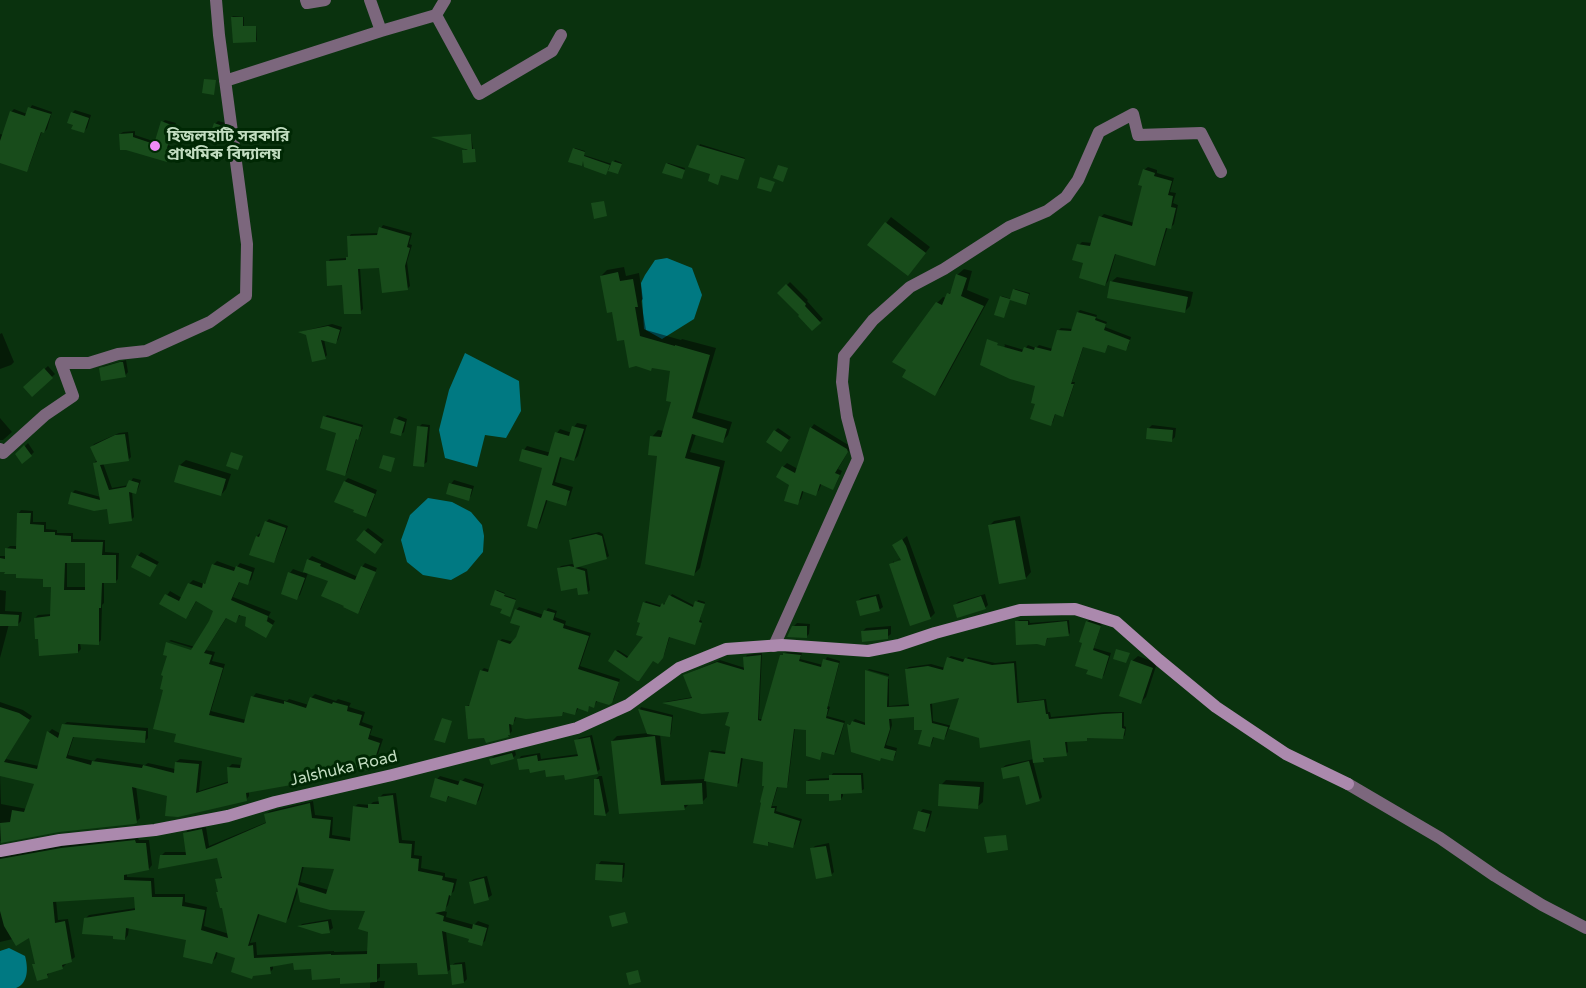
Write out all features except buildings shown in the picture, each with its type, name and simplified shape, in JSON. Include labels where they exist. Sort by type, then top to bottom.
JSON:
[{"type":"street","points":[[0,450],[3,453],[45,415],[73,396],[61,363],[89,363],[118,354],[146,351],[210,322],[246,296],[247,244],[216,0]]},
{"type":"street","points":[[306,0],[307,3],[325,0]]},
{"type":"street","points":[[370,0],[381,31]]},
{"type":"street","points":[[225,81],[436,15],[445,0]]},
{"type":"street","points":[[436,15],[479,94],[552,51],[561,35]]},
{"type":"street","points":[[774,646],[858,459],[847,417],[842,382],[844,356],[873,320],[910,286],[944,269],[1009,227],[1047,212],[1066,197],[1078,180],[1099,132],[1133,114],[1138,135],[1202,133],[1221,172]]},
{"type":"street","name":"Jalshuka Road","points":[[0,851],[60,840],[155,830],[228,816],[275,802],[577,728],[628,705],[679,668],[726,649],[774,646],[868,651],[899,645],[1020,610],[1075,609],[1116,622],[1216,707],[1286,754],[1348,784],[1440,838],[1533,900],[1586,928]]},
{"type":"water","points":[[667,258],[692,268],[702,295],[694,319],[662,339],[644,329],[641,283],[655,260]]},
{"type":"water","points":[[465,353],[519,381],[521,411],[506,438],[485,435],[477,467],[445,458],[439,430],[449,390]]},
{"type":"water","points":[[428,498],[452,502],[471,512],[482,525],[483,552],[467,571],[451,580],[423,575],[407,562],[401,540],[410,515]]},
{"type":"water","points":[[9,948],[25,956],[27,965],[25,979],[16,988],[0,988],[0,951]]},
{"type":"place","name":"হিজলহাটি সরকারি প্রাথমিক বিদ্যালয়","points":[[155,146]]}]
